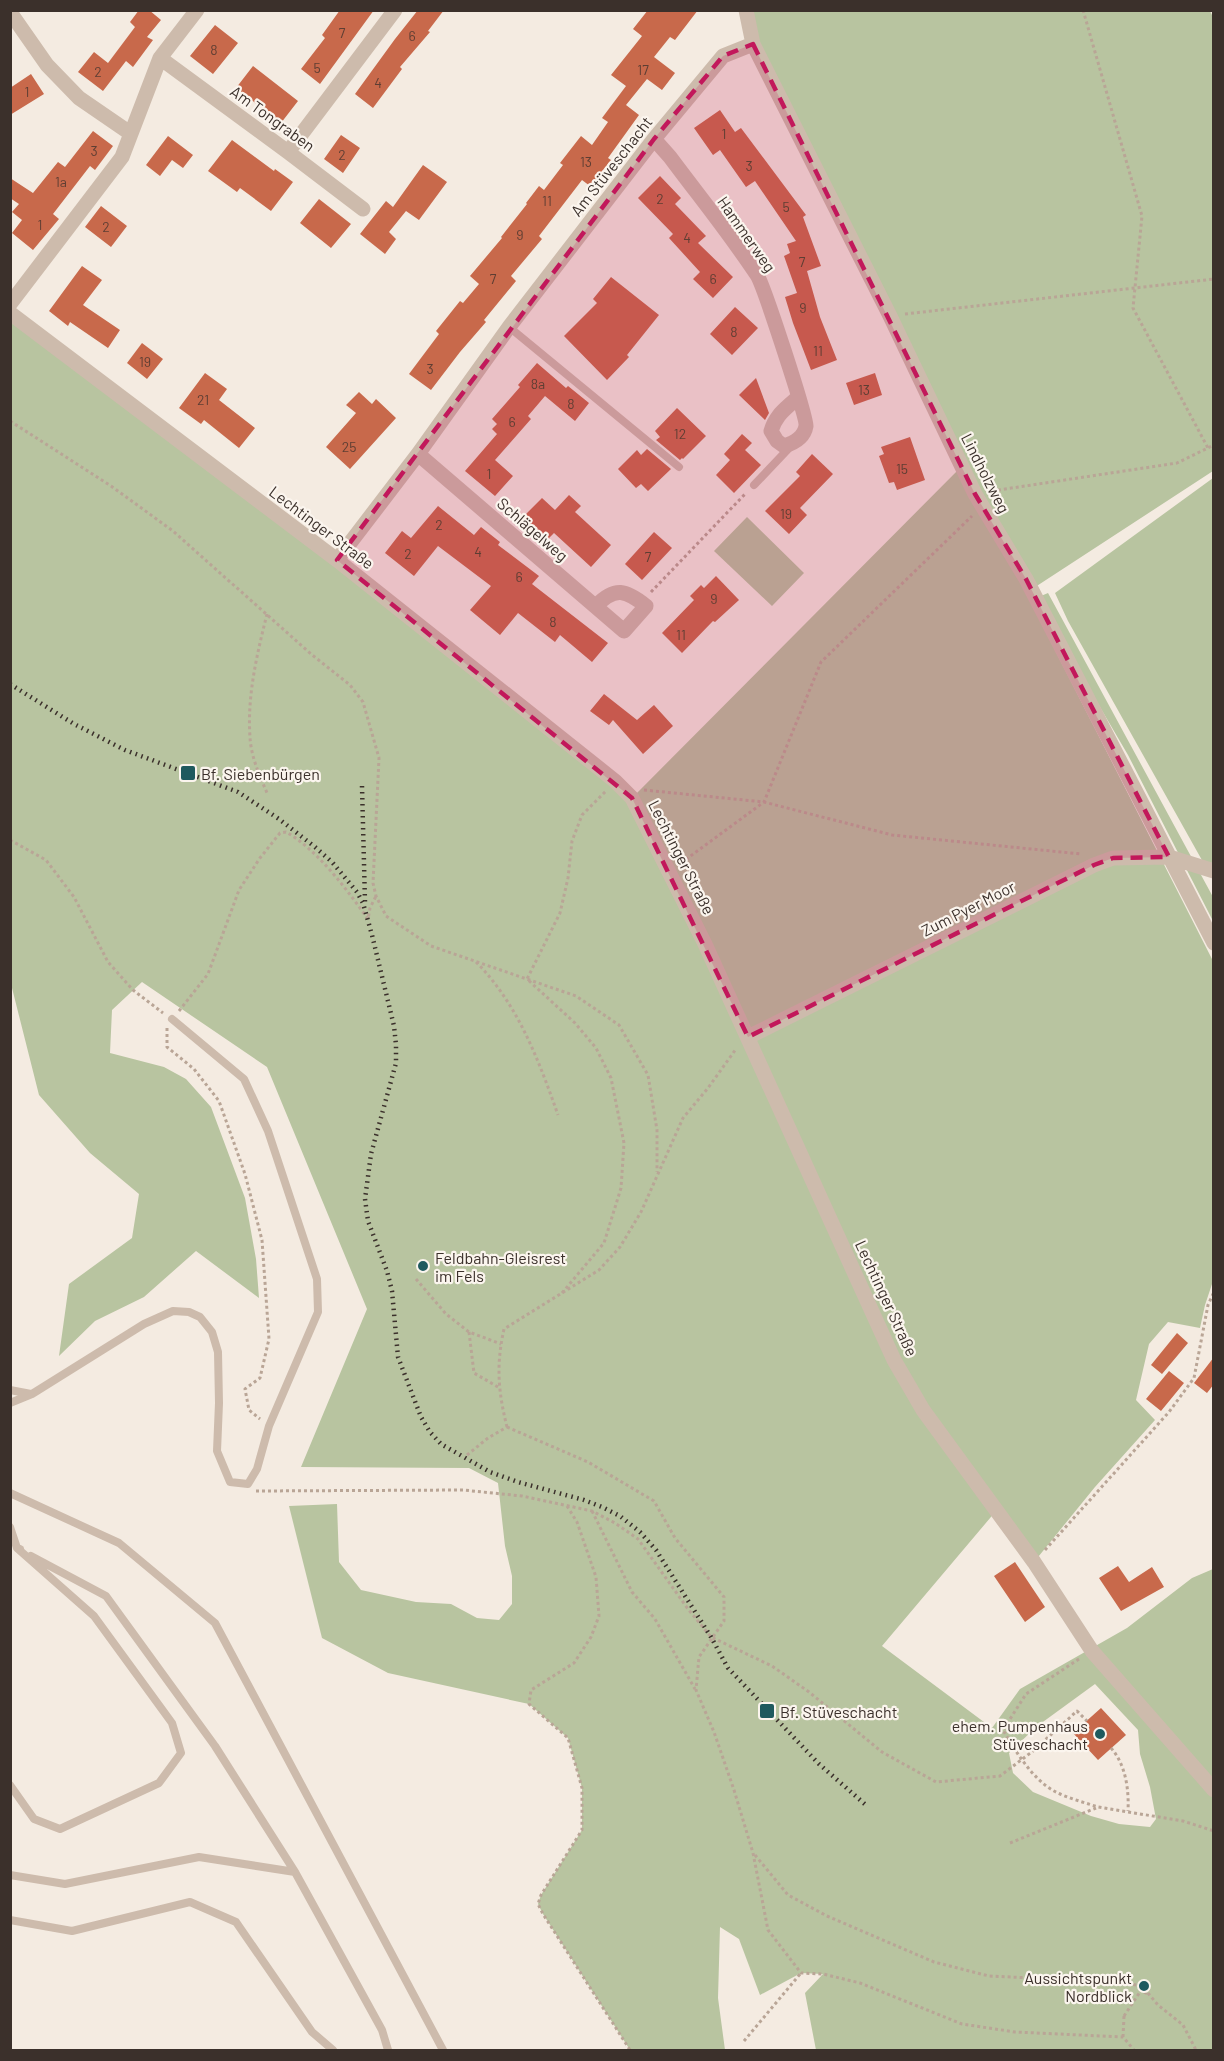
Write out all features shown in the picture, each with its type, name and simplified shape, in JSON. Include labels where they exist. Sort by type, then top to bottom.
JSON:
[{"type":"street","points":[[10,304],[122,158],[160,58],[197,10]]},
{"type":"street","points":[[288,152],[395,10]]},
{"type":"street","name":"Lindholzweg","points":[[746,10],[753,44],[890,316],[979,500],[1026,579],[1214,943]]},
{"type":"street","points":[[10,12],[47,65],[79,98],[130,133]]},
{"type":"street","name":"Am Stüveschacht","points":[[337,560],[418,454],[509,327],[654,139],[723,56],[753,44]]},
{"type":"street","name":"Am Tongraben","points":[[160,58],[363,209]]},
{"type":"street","name":"Hammerweg","points":[[654,139],[670,157],[759,277],[807,424],[804,434],[794,443]]},
{"type":"street","name":"Lechtinger Straße","points":[[10,313],[337,560],[615,781],[632,798],[669,870],[748,1037],[894,1360],[923,1410],[1034,1562],[1092,1651],[1214,1790]]},
{"type":"street","points":[[794,443],[784,446],[777,441],[771,431],[781,410],[798,397]]},
{"type":"street","name":"Schlägelweg","points":[[418,454],[624,631],[646,606],[642,602]]},
{"type":"street","points":[[596,606],[606,596],[622,592],[642,602]]},
{"type":"street","name":"Zum Pyer Moor","points":[[748,1037],[1094,865],[1113,858],[1169,857],[1214,872]]},
{"type":"lane","points":[[509,327],[679,467]]},
{"type":"lane","points":[[754,485],[794,443]]},
{"type":"lane","points":[[10,1403],[33,1394],[144,1324],[173,1311],[189,1312],[200,1317],[212,1332],[218,1352],[217,1451],[230,1482],[248,1484],[257,1469],[269,1426],[318,1312],[317,1280],[268,1131],[244,1079],[172,1019]]},
{"type":"lane","points":[[10,1390],[33,1394]]},
{"type":"lane","points":[[10,1493],[119,1543],[215,1623],[443,2050]]},
{"type":"lane","points":[[10,1527],[17,1548],[94,1616],[172,1723],[181,1754],[159,1783],[60,1828],[34,1819],[10,1785]]},
{"type":"lane","points":[[17,1548],[106,1596],[215,1746],[295,1872],[382,2030],[388,2050]]},
{"type":"lane","points":[[10,1875],[64,1884],[199,1857],[295,1872]]},
{"type":"lane","points":[[10,1920],[72,1931],[190,1902],[236,1922],[312,2032],[333,2050]]},
{"type":"path","points":[[1083,10],[1142,216],[1133,308],[1208,448]]},
{"type":"path","points":[[890,316],[1214,279]]},
{"type":"path","points":[[10,421],[111,486],[173,531],[311,654],[350,685],[363,702],[380,758],[374,883],[376,896],[386,916],[431,946],[576,996],[619,1025],[648,1075],[657,1130],[657,1172]]},
{"type":"path","points":[[669,870],[764,802],[821,662],[979,500],[1177,463],[1214,445]]},
{"type":"path","points":[[642,602],[754,485]]},
{"type":"path","points":[[267,614],[253,672],[250,738],[256,768],[268,795]]},
{"type":"path","points":[[527,979],[560,914],[568,878],[572,841],[582,815],[615,781]]},
{"type":"path","points":[[640,790],[764,802],[892,835],[1113,858]]},
{"type":"path","points":[[269,1426],[249,1410],[245,1389],[260,1378],[269,1339],[262,1240],[245,1174],[219,1101],[194,1069],[167,1047],[166,1030],[172,1019],[208,974],[239,890],[280,833],[286,832],[312,853],[368,919],[376,896]]},
{"type":"path","points":[[10,840],[46,860],[74,897],[108,962],[133,990],[172,1019]]},
{"type":"path","points":[[475,961],[490,976],[519,1022],[538,1058],[558,1115]]},
{"type":"path","points":[[527,979],[575,1023],[596,1048],[611,1078],[624,1143],[621,1188],[604,1243],[562,1293]]},
{"type":"path","points":[[507,1427],[498,1387],[498,1360],[504,1329],[598,1270],[620,1247],[641,1212],[683,1118],[708,1088],[742,1040],[748,1037]]},
{"type":"path","points":[[416,1279],[446,1314],[469,1332],[501,1344]]},
{"type":"path","points":[[1034,1562],[1169,1412],[1194,1378],[1208,1305],[1214,1292]]},
{"type":"path","points":[[469,1332],[474,1373],[498,1387]]},
{"type":"path","points":[[467,1455],[488,1438],[507,1427]]},
{"type":"path","points":[[507,1427],[588,1462],[654,1501],[675,1538],[724,1597],[724,1621],[699,1657],[696,1690]]},
{"type":"path","points":[[248,1484],[257,1492],[463,1490],[522,1496],[592,1511],[638,1539],[702,1628],[711,1637],[772,1666],[809,1692],[882,1752],[936,1782],[1000,1776],[1033,1751],[1077,1711],[1087,1721]]},
{"type":"path","points":[[566,1504],[577,1522],[596,1577],[599,1616],[591,1637],[574,1663],[531,1690],[529,1704],[568,1738],[582,1788],[584,1818],[582,1830],[541,1895],[538,1904],[630,2050]]},
{"type":"path","points":[[592,1511],[632,1592],[655,1619],[696,1690],[717,1742],[753,1853],[768,1929],[801,1973]]},
{"type":"path","points":[[1092,1651],[1026,1694],[1014,1712],[1003,1730],[1021,1761],[1052,1790],[1098,1807],[1183,1821],[1214,1831]]},
{"type":"path","points":[[1111,1748],[1126,1777],[1129,1797],[1128,1812]]},
{"type":"path","points":[[1010,1843],[1098,1807]]},
{"type":"path","points":[[753,1853],[788,1895],[827,1916],[934,1962],[989,1976],[1117,1982],[1142,1986],[1158,2005],[1183,2025],[1196,2050]]},
{"type":"path","points":[[801,1973],[823,1974],[860,1983],[962,2024],[1015,2032],[1123,2037]]},
{"type":"path","points":[[744,2041],[801,1973]]},
{"type":"path","points":[[1134,2050],[1123,2037],[1124,2016],[1137,1996],[1144,1986],[1147,1985],[1149,1989],[1146,1993],[1141,1991],[1142,1986]]},
{"type":"highlighted area","points":[[753,44],[975,494],[1026,579],[1169,857],[1113,858],[1094,865],[748,1037],[632,798],[337,560],[654,139],[723,56]]},
{"type":"green space","points":[[746,11],[1210,11],[1214,19],[1213,471],[1026,593],[1213,961],[1213,1281],[1200,1328],[1168,1322],[1149,1344],[1136,1400],[1155,1420],[1095,1487],[1034,1562],[996,1511],[882,1646],[992,1728],[1020,1689],[1127,1628],[1192,1578],[1213,1569],[1213,2050],[816,2050],[805,1993],[823,1974],[801,1973],[760,1995],[739,1939],[720,1927],[718,1998],[725,2050],[630,2050],[538,1904],[541,1895],[582,1830],[582,1788],[568,1738],[529,1704],[388,1673],[322,1638],[289,1506],[337,1504],[339,1562],[361,1590],[416,1602],[451,1604],[477,1618],[499,1620],[512,1604],[512,1576],[505,1546],[498,1483],[469,1468],[301,1467],[367,1309],[267,1067],[142,982],[112,1010],[110,1053],[164,1067],[186,1079],[211,1107],[245,1198],[256,1259],[259,1298],[196,1251],[144,1297],[95,1321],[59,1356],[69,1284],[132,1238],[139,1194],[90,1153],[39,1095],[11,984],[10,313],[632,798],[962,466],[753,44]],"holes":[[[1095,1684],[1138,1730],[1140,1754],[1150,1787],[1156,1819],[1150,1827],[1119,1824],[1091,1816],[1033,1792],[1013,1773],[1009,1753],[1036,1727]]]},
{"type":"green space","points":[[1213,478],[1213,872],[1203,862],[1068,621],[1055,593]]},
{"type":"green space","points":[[747,517],[804,573],[772,606],[714,551]]},
{"type":"green space","points":[[1048,593],[1213,897],[1213,921],[1128,755],[1073,661],[1041,596]]},
{"type":"building","points":[[139,10],[149,10],[161,20],[147,37],[153,40],[133,67],[126,61],[103,91],[78,72],[94,52],[108,63],[135,27],[130,22]]},
{"type":"building","points":[[340,10],[374,10],[320,84],[301,69],[325,38],[322,35]]},
{"type":"building","points":[[418,10],[444,10],[428,31],[430,32],[400,67],[402,69],[373,108],[355,94]]},
{"type":"building","points":[[648,10],[698,10],[675,40],[670,37],[654,57],[675,73],[662,90],[647,79],[626,105],[639,115],[608,158],[611,160],[590,186],[582,180],[539,236],[542,239],[511,276],[516,281],[431,390],[409,374],[439,334],[436,331],[460,301],[463,303],[479,284],[470,276],[502,238],[539,186],[544,190],[563,165],[560,163],[581,136],[592,145],[608,122],[602,118],[626,86],[611,75],[642,36],[633,29]]},
{"type":"building","points":[[215,25],[238,43],[213,74],[190,56]]},
{"type":"building","points":[[253,66],[298,101],[281,123],[236,88]]},
{"type":"building","points":[[31,74],[44,94],[10,115],[10,88]]},
{"type":"building","points":[[720,110],[735,132],[741,128],[806,215],[803,217],[821,266],[807,271],[820,317],[837,360],[811,370],[793,323],[785,297],[797,293],[784,256],[790,253],[787,244],[796,241],[755,181],[746,187],[720,150],[713,155],[694,128]]},
{"type":"building","points":[[93,131],[113,146],[95,170],[90,166],[53,214],[59,219],[33,250],[12,233],[22,220],[12,212],[19,204],[10,198],[10,178],[33,193],[58,162],[65,167]]},
{"type":"building","points":[[341,135],[360,148],[343,173],[324,159]]},
{"type":"building","points":[[168,136],[193,155],[183,168],[172,160],[160,176],[146,165]]},
{"type":"building","points":[[232,140],[293,182],[271,211],[240,188],[237,192],[208,171]]},
{"type":"building","points":[[423,165],[447,182],[419,220],[406,211],[389,232],[396,239],[385,254],[360,234],[386,201],[393,207]]},
{"type":"building","points":[[660,176],[681,198],[675,204],[706,236],[698,243],[733,277],[713,298],[693,279],[700,272],[669,238],[673,234],[638,198]]},
{"type":"building","points":[[319,199],[351,224],[331,248],[300,223]]},
{"type":"building","points":[[101,206],[127,226],[111,247],[85,227]]},
{"type":"building","points":[[82,266],[102,280],[83,305],[120,330],[108,348],[70,322],[68,326],[49,311]]},
{"type":"building","points":[[611,277],[659,315],[627,355],[629,357],[607,380],[564,336],[597,303],[593,299]]},
{"type":"building","points":[[735,307],[758,328],[732,355],[710,334]]},
{"type":"building","points":[[142,343],[163,359],[147,379],[127,363]]},
{"type":"building","points":[[537,363],[566,388],[568,386],[589,403],[575,421],[545,396],[528,416],[531,419],[495,460],[513,476],[495,496],[465,471],[497,434],[492,429],[497,424],[492,419]]},
{"type":"building","points":[[205,373],[227,389],[219,400],[255,428],[239,448],[204,420],[201,424],[179,408]]},
{"type":"building","points":[[875,373],[882,395],[854,405],[846,383]]},
{"type":"building","points":[[756,378],[769,413],[765,420],[739,395]]},
{"type":"building","points":[[359,392],[372,404],[376,399],[396,418],[350,469],[326,447],[356,413],[346,405]]},
{"type":"building","points":[[677,408],[706,436],[680,460],[656,440],[660,437],[655,431]]},
{"type":"building","points":[[742,434],[752,443],[745,450],[761,465],[734,493],[716,475],[730,460],[724,454]]},
{"type":"building","points":[[910,437],[925,480],[897,490],[894,482],[889,483],[879,456],[884,454],[881,447]]},
{"type":"building","points":[[647,449],[671,469],[648,491],[641,484],[636,488],[618,469],[637,450],[641,455]]},
{"type":"building","points":[[812,454],[833,474],[800,508],[807,515],[789,534],[765,511],[800,476],[796,472]]},
{"type":"building","points":[[569,495],[581,506],[575,512],[611,545],[591,567],[554,533],[547,540],[523,517],[542,498],[555,510]]},
{"type":"building","points":[[438,506],[474,535],[481,527],[500,542],[498,545],[539,576],[532,584],[608,643],[592,662],[560,635],[555,642],[518,613],[500,635],[470,610],[491,586],[438,546],[414,576],[385,553],[402,531],[411,538]]},
{"type":"building","points":[[654,532],[672,548],[642,580],[625,564]]},
{"type":"building","points":[[716,576],[739,600],[715,622],[713,621],[682,653],[662,633],[694,600],[690,596],[701,585],[704,588]]},
{"type":"building","points":[[604,694],[637,720],[654,705],[673,726],[643,754],[613,720],[609,725],[590,711]]},
{"type":"building","points":[[1177,1333],[1188,1343],[1162,1374],[1151,1365]]},
{"type":"building","points":[[1214,1357],[1214,1384],[1207,1393],[1194,1383]]},
{"type":"building","points":[[1169,1371],[1184,1383],[1161,1411],[1146,1399]]},
{"type":"building","points":[[1015,1562],[1045,1607],[1025,1622],[994,1576]]},
{"type":"building","points":[[1118,1566],[1129,1582],[1152,1567],[1164,1587],[1121,1611],[1099,1578]]},
{"type":"building","name":"ehem. Pumpenhaus Stüveschacht","points":[[1101,1708],[1126,1735],[1098,1760],[1073,1733]]},
{"type":"railway","points":[[10,684],[74,724],[125,750],[238,792],[279,819],[315,847],[332,862],[357,892],[363,903],[372,935],[394,1026],[396,1045],[396,1063],[371,1154],[365,1199],[368,1221],[392,1291],[398,1357],[421,1417],[441,1444],[490,1472],[602,1507],[620,1516],[640,1532],[656,1550],[728,1668],[819,1764],[867,1806]]},
{"type":"railway","points":[[362,786],[365,902]]},
{"type":"place","name":"Bf. Siebenbürgen","points":[[188,773]]},
{"type":"place","name":"Feldbahn-Gleisrest im Fels","points":[[423,1266]]},
{"type":"place","name":"Bf. Stüveschacht","points":[[767,1711]]},
{"type":"place","name":"ehem. Pumpenhaus Stüveschacht","points":[[1100,1734]]},
{"type":"place","name":"Aussichtspunkt Nordblick","points":[[1144,1986]]}]
